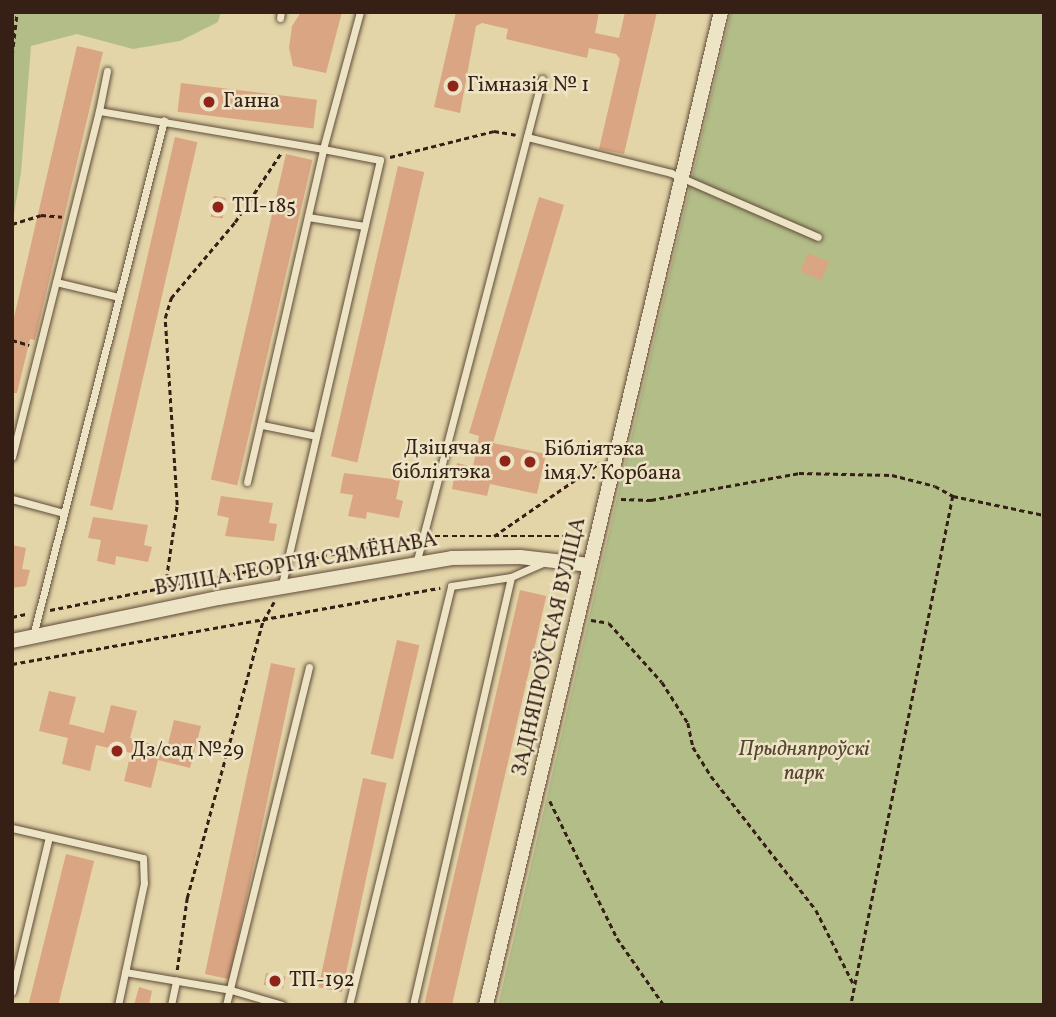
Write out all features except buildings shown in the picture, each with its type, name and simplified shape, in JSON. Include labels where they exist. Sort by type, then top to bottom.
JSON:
[{"type":"street","name":"ЗАДНЯПРОЎСКАЯ ВУЛІЦА","points":[[486,1005],[721,12]]},
{"type":"street","name":"ВУЛІЦА ГЕОРГІЯ СЯМЁНАВА","points":[[12,641],[282,587],[452,558],[552,559],[590,565]]},
{"type":"lane","points":[[247,482],[323,149],[360,12]]},
{"type":"lane","points":[[12,457],[107,71]]},
{"type":"lane","points":[[416,564],[542,79]]},
{"type":"lane","points":[[99,111],[164,120],[380,160],[282,587]]},
{"type":"lane","points":[[33,637],[164,120]]},
{"type":"lane","points":[[527,137],[682,177],[818,237]]},
{"type":"lane","points":[[308,217],[364,226]]},
{"type":"lane","points":[[56,282],[119,297]]},
{"type":"lane","points":[[261,425],[316,436]]},
{"type":"lane","points":[[12,499],[64,513]]},
{"type":"lane","points":[[349,1005],[451,586],[511,577],[552,559]]},
{"type":"lane","points":[[413,1005],[511,577]]},
{"type":"lane","points":[[226,1005],[309,667]]},
{"type":"lane","points":[[12,828],[143,858],[144,883],[118,1005]]},
{"type":"lane","points":[[12,992],[49,837]]},
{"type":"lane","points":[[125,972],[230,990],[282,1005]]},
{"type":"lane","points":[[171,1005],[176,981]]},
{"type":"path","points":[[12,55],[17,12]]},
{"type":"path","points":[[380,160],[494,131],[527,137]]},
{"type":"path","points":[[166,587],[177,505],[165,318],[171,298],[235,222],[288,142]]},
{"type":"path","points":[[12,224],[41,215],[72,218]]},
{"type":"path","points":[[12,340],[40,348]]},
{"type":"path","points":[[494,536],[603,460]]},
{"type":"path","points":[[606,498],[651,500],[799,473],[892,475],[935,486],[953,496],[1044,515]]},
{"type":"path","points":[[851,1005],[953,496]]},
{"type":"path","points":[[12,664],[451,586]]},
{"type":"path","points":[[176,981],[187,898],[263,621],[282,587]]},
{"type":"path","points":[[578,618],[609,623],[662,682],[688,723],[693,747],[711,776],[816,910],[855,986]]},
{"type":"path","points":[[548,790],[560,828],[584,878],[617,938],[664,1005]]},
{"type":"green space","points":[[12,12],[221,12],[218,22],[180,41],[133,49],[77,34],[31,46],[21,173],[12,225]]},
{"type":"green space","name":"Прыдняпроўскі парк","points":[[731,12],[1044,12],[1044,1005],[498,1005]]},
{"type":"place","name":"Гімназія № 1","points":[[453,86]]},
{"type":"place","name":"Ганна","points":[[209,102]]},
{"type":"place","name":"ТП-185","points":[[218,207]]},
{"type":"place","name":"Дзіцячая бібліятэка","points":[[505,461]]},
{"type":"place","name":"Бібліятэка імя У. Корбана","points":[[530,462]]},
{"type":"place","name":"Дз/сад №29","points":[[117,751]]},
{"type":"place","name":"ТП-192","points":[[275,981]]}]
